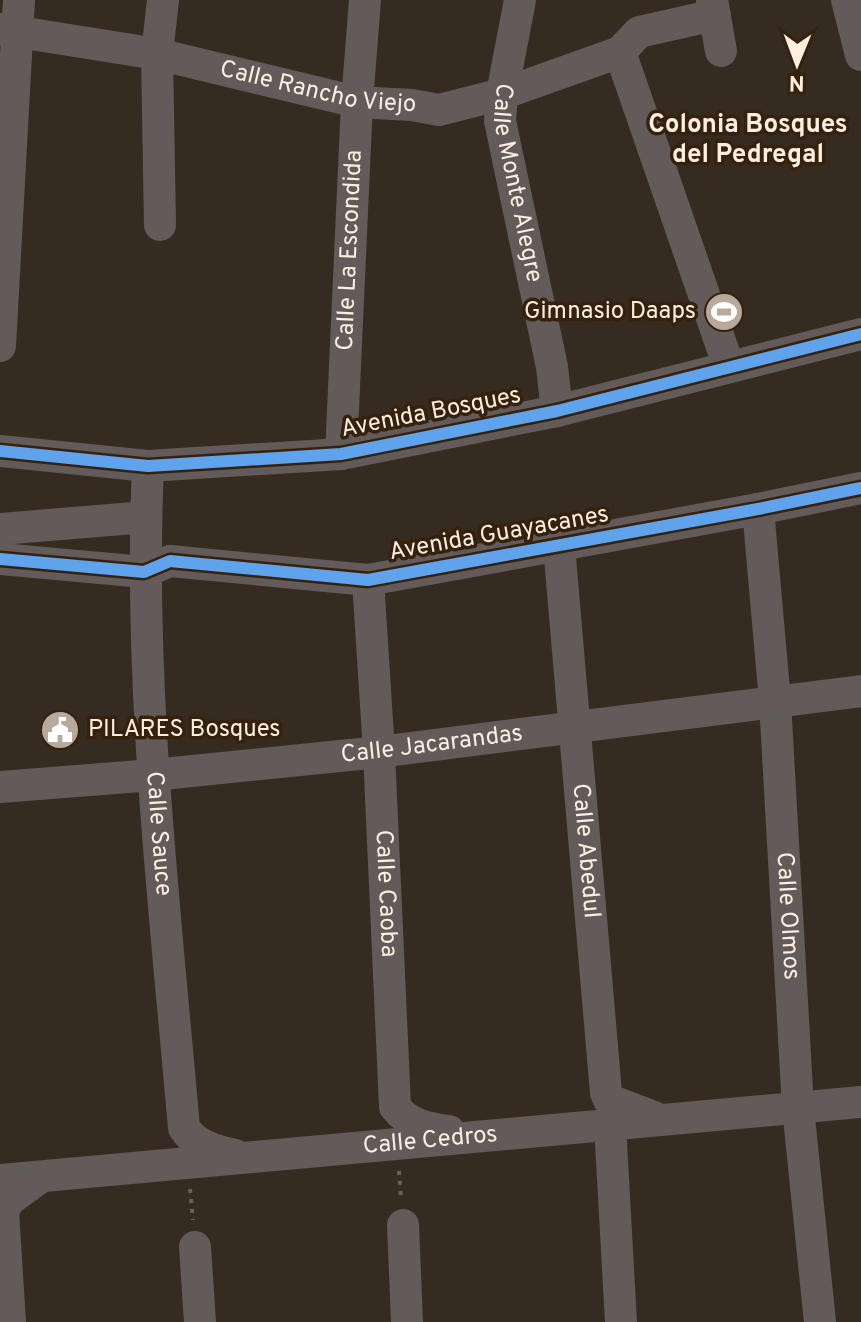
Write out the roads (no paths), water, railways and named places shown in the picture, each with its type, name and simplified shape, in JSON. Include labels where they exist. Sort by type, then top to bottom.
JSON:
[{"type":"street","points":[[160,225],[157,54],[163,0]]},
{"type":"street","name":"Calle La Escondida","points":[[341,454],[357,102],[365,0]]},
{"type":"street","name":"Calle Monte Alegre","points":[[520,0],[502,94],[500,121],[552,367],[557,411]]},
{"type":"street","points":[[847,0],[861,55]]},
{"type":"street","points":[[713,7],[721,51]]},
{"type":"street","name":"Calle Rancho Viejo","points":[[12,20],[357,102],[439,110],[502,94],[620,52],[639,32],[713,7]]},
{"type":"street","points":[[0,346],[12,20]]},
{"type":"street","points":[[620,52],[729,367]]},
{"type":"street","name":"Avenida Bosques","points":[[0,451],[148,466],[341,454],[557,411],[861,334]]},
{"type":"street","name":"Calle Sauce","points":[[148,466],[144,572],[153,775],[184,1128],[190,1137],[208,1147],[250,1157]]},
{"type":"street","name":"Avenida Guayacanes","points":[[0,559],[144,572],[170,561],[368,580],[861,488]]},
{"type":"street","name":"Calle Olmos","points":[[758,509],[775,701],[798,1108],[820,1322]]},
{"type":"street","points":[[0,529],[146,517]]},
{"type":"street","name":"Calle Abedul","points":[[559,546],[606,1093],[609,1100],[662,1120]]},
{"type":"street","name":"Calle Caoba","points":[[368,580],[395,1107],[402,1117],[420,1126],[488,1136]]},
{"type":"street","name":"Calle Jacarandas","points":[[0,787],[379,752],[861,691]]},
{"type":"street","name":"Calle Cedros","points":[[0,1180],[861,1102]]},
{"type":"street","points":[[610,1125],[621,1322]]},
{"type":"street","points":[[10,1322],[3,1211],[9,1200],[41,1177]]},
{"type":"street","points":[[403,1225],[407,1322]]},
{"type":"street","points":[[195,1247],[200,1322]]},
{"type":"place","name":"Gimnasio Daaps","points":[[724,312]]},
{"type":"place","name":"PILARES Bosques","points":[[60,730]]},
{"type":"district","name":"Colonia Bosques del Pedregal","points":[[748,140]]}]
